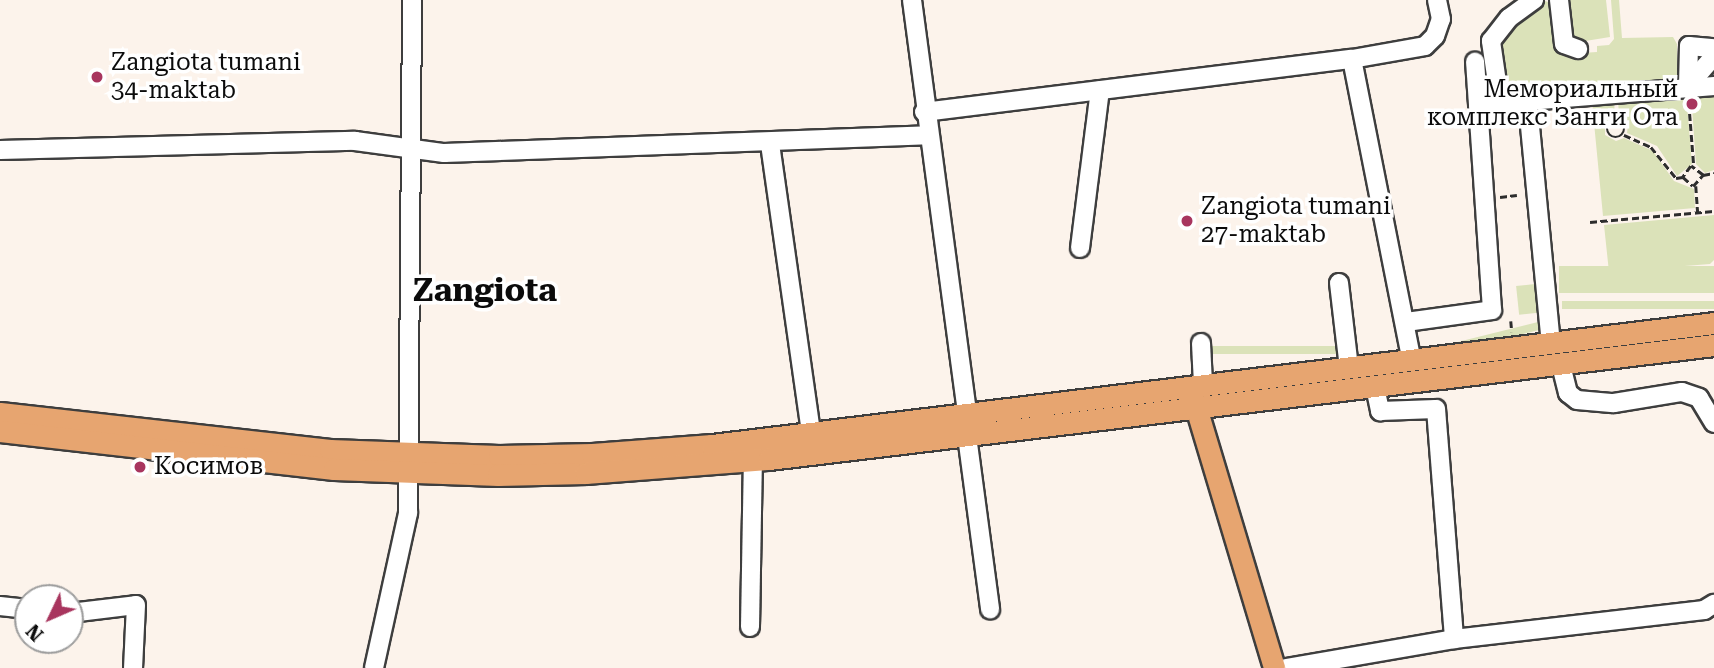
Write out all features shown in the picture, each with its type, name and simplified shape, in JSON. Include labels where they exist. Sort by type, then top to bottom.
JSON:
[{"type":"main road","points":[[0,413],[330,450],[410,463],[541,475],[754,460],[1197,385],[1714,323]]},
{"type":"main road","points":[[0,431],[334,469],[568,455],[811,433],[967,425],[1194,407],[1714,345]]},
{"type":"main road","points":[[1197,385],[1194,407],[1274,668]]},
{"type":"street","points":[[374,668],[408,513],[413,150],[412,0]]},
{"type":"street","points":[[912,0],[924,112],[990,609]]},
{"type":"street","points":[[924,112],[1352,60],[1425,46],[1435,36],[1441,19],[1437,0]]},
{"type":"street","points":[[1500,103],[1492,41],[1509,18],[1534,0]]},
{"type":"street","points":[[1559,0],[1564,44],[1578,49]]},
{"type":"street","points":[[1688,86],[1689,46],[1714,48]]},
{"type":"street","points":[[1688,86],[1714,55]]},
{"type":"street","points":[[1352,60],[1412,361]]},
{"type":"street","points":[[1406,322],[1492,310],[1475,62]]},
{"type":"street","points":[[1478,105],[1714,86]]},
{"type":"street","points":[[1080,248],[1100,90]]},
{"type":"street","points":[[1529,116],[1551,344]]},
{"type":"street","points":[[0,150],[355,141],[413,150],[770,144],[928,135]]},
{"type":"street","points":[[770,144],[811,433]]},
{"type":"street","points":[[1339,283],[1349,368]]},
{"type":"street","points":[[1197,385],[1201,343]]},
{"type":"street","points":[[1561,365],[1568,393],[1577,400],[1614,403],[1682,392],[1699,398],[1714,423]]},
{"type":"street","points":[[1375,387],[1379,411],[1436,409],[1454,639]]},
{"type":"street","points":[[750,627],[754,460]]},
{"type":"street","points":[[1286,668],[1454,639],[1704,610],[1714,604]]},
{"type":"street","points":[[84,611],[136,605],[133,668]]},
{"type":"path","points":[[1688,86],[1694,166],[1703,176]]},
{"type":"path","points":[[1624,135],[1622,122],[1615,119],[1608,124],[1611,137],[1624,135],[1651,146],[1676,178],[1682,177]]},
{"type":"path","points":[[1682,177],[1685,170],[1694,166]]},
{"type":"path","points":[[1698,212],[1696,186],[1703,176],[1714,173]]},
{"type":"path","points":[[1682,177],[1687,184],[1696,186]]},
{"type":"path","points":[[1590,222],[1714,211]]},
{"type":"green space","points":[[1543,0],[1555,5],[1561,49],[1566,54],[1597,52],[1597,46],[1609,45],[1614,39],[1611,0],[1619,0],[1622,38],[1673,37],[1677,44],[1677,80],[1507,94],[1501,35]]},
{"type":"green space","points":[[1565,0],[1606,0],[1610,37],[1573,43]]},
{"type":"green space","points":[[1686,93],[1692,164],[1677,176],[1657,146],[1627,133],[1628,125],[1619,117],[1618,99]]},
{"type":"green space","points":[[1691,93],[1714,93],[1714,170],[1705,173],[1696,164]]},
{"type":"green space","points":[[1614,100],[1615,117],[1605,123],[1605,135],[1616,141],[1624,138],[1653,151],[1674,181],[1694,189],[1695,208],[1603,216],[1592,102]]},
{"type":"green space","points":[[1714,215],[1714,260],[1710,264],[1609,272],[1604,225]]},
{"type":"green space","points":[[1559,266],[1714,266],[1714,293],[1559,293]]},
{"type":"green space","points":[[1535,284],[1538,313],[1519,315],[1516,286]]},
{"type":"green space","points":[[1562,301],[1714,301],[1714,309],[1562,309]]},
{"type":"green space","points":[[1538,322],[1540,330],[1426,358],[1424,350]]},
{"type":"green space","points":[[1210,346],[1341,346],[1341,354],[1210,354]]},
{"type":"place","name":"Zangiota tumani 34-maktab","points":[[97,77]]},
{"type":"place","name":"Мемориальный комплекс Занги Ота","points":[[1692,104]]},
{"type":"place","name":"Zangiota tumani 27-maktab","points":[[1187,221]]},
{"type":"place","name":"Косимов","points":[[140,467]]},
{"type":"district","name":"Zangiota","points":[[485,290]]}]
